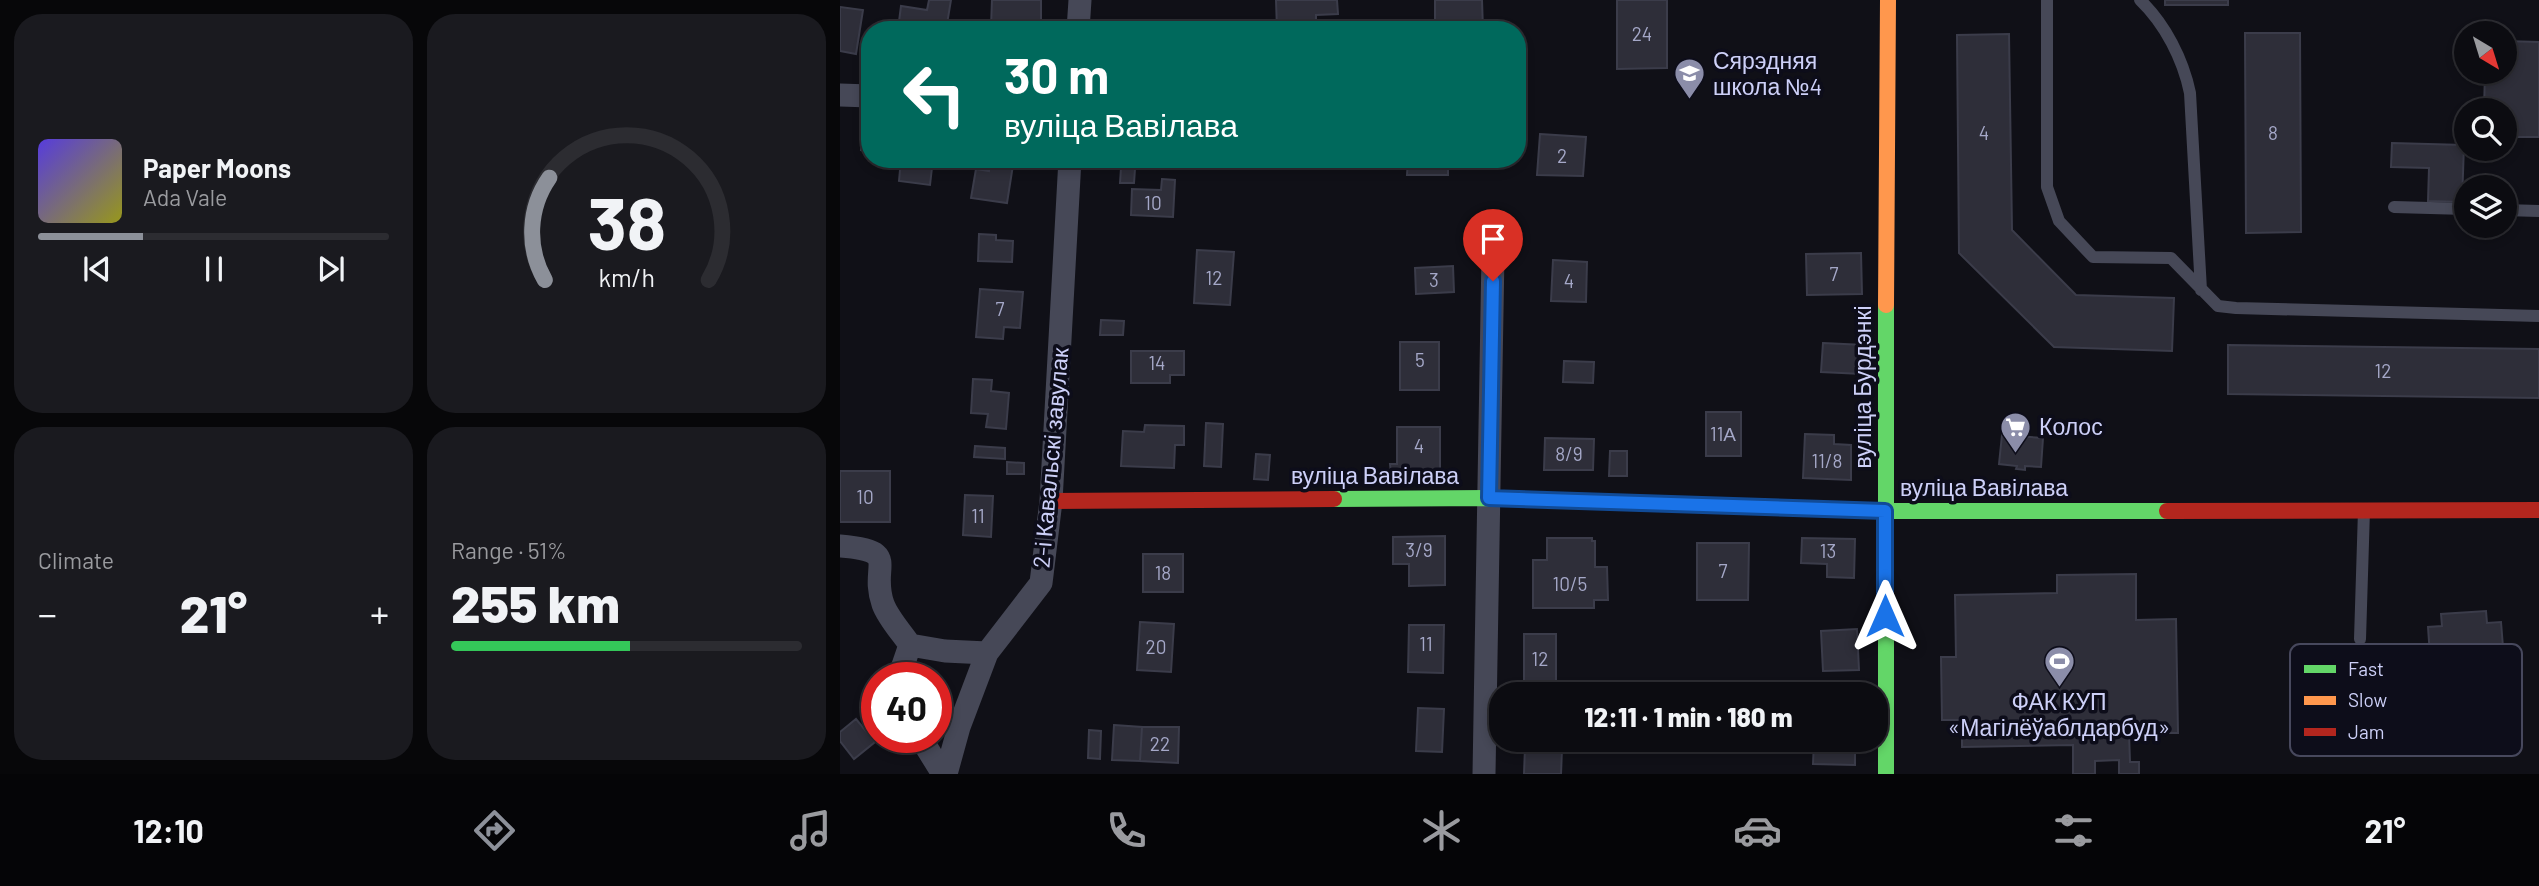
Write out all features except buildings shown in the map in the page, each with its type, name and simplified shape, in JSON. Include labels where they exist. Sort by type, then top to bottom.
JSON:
[{"type":"street","points":[[1079,21],[1080,0]]},
{"type":"street","name":"вуліца Бурдэнкі","points":[[1886,774],[1888,0]]},
{"type":"street","points":[[840,95],[861,96]]},
{"type":"street","name":"2-і Кавальскі завулак","points":[[945,774],[958,727],[987,653],[1041,583],[1051,501],[1070,168]]},
{"type":"street","points":[[1484,774],[1493,254]]},
{"type":"street","name":"вуліца Вавілава","points":[[1051,501],[1489,498],[1885,511],[2539,510]]},
{"type":"street","points":[[840,546],[867,548],[877,555],[883,604],[910,645],[945,651],[987,653]]},
{"type":"street","points":[[904,662],[910,645]]},
{"type":"street","points":[[931,753],[945,774]]},
{"type":"lane","points":[[2047,0],[2047,187],[2059,221],[2093,257],[2171,258],[2218,306],[2539,316]]},
{"type":"lane","points":[[2140,0],[2172,44],[2185,69],[2190,93],[2201,290]]},
{"type":"lane","points":[[2394,207],[2454,209]]},
{"type":"lane","points":[[2517,210],[2539,211]]},
{"type":"lane","points":[[2360,639],[2364,510]]},
{"type":"traffic: fast","points":[[1886,305],[1886,774]]},
{"type":"traffic: fast","points":[[1334,499],[1489,498],[1885,511],[2167,511]]},
{"type":"traffic: slow","points":[[1886,305],[1888,0]]},
{"type":"traffic: jam","points":[[1051,501],[1334,499]]},
{"type":"traffic: jam","points":[[2167,511],[2539,510]]},
{"type":"place","name":"Сярэдняя школа №4","points":[[1690,101]]},
{"type":"place","name":"Колос","points":[[2016,454]]},
{"type":"place","name":"ФАК КУП «Магілёўаблдарбуд»","points":[[2059,688]]},
{"type":"route","points":[[1493,281],[1489,498],[1885,511],[1885,616]]}]
